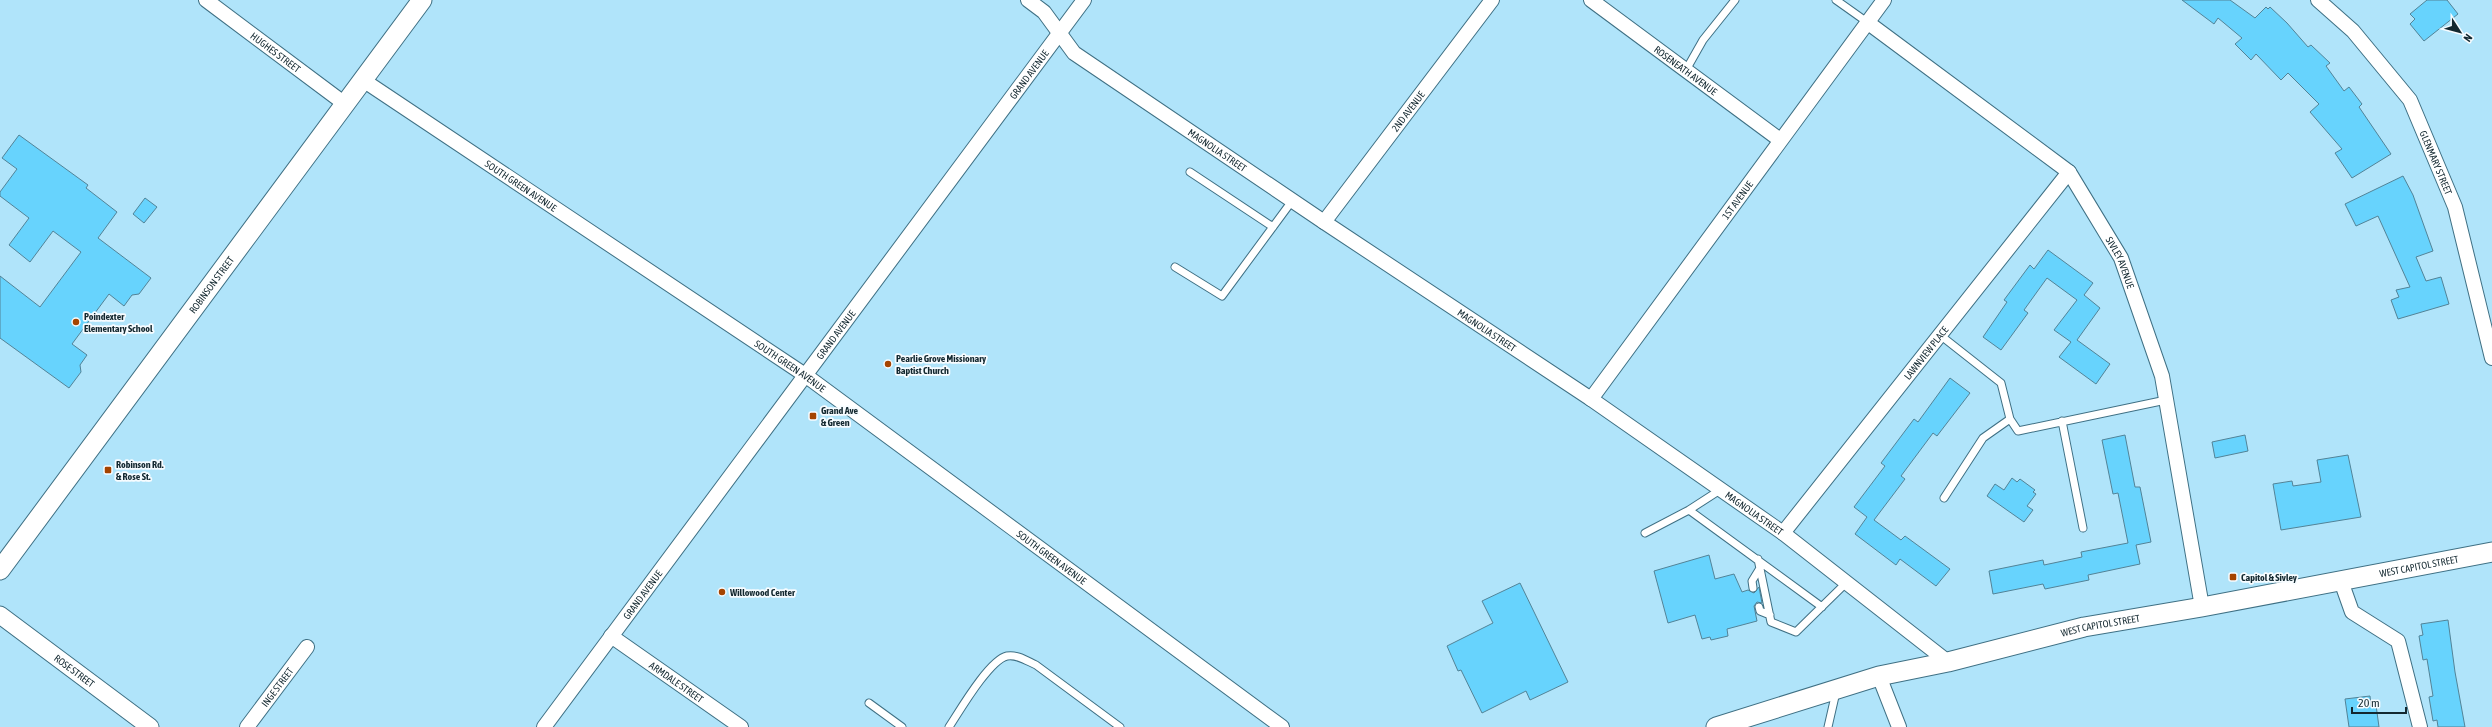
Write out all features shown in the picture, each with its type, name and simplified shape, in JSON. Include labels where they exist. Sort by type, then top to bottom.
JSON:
[{"type":"main road","name":"ROBINSON STREET","points":[[0,570],[422,0]]},
{"type":"main road","name":"WEST CAPITOL STREET","points":[[1716,727],[1879,676],[1948,662],[2084,627],[2202,607],[2492,552]]},
{"type":"street","name":"HUGHES STREET","points":[[206,0],[345,104]]},
{"type":"street","name":"MAGNOLIA STREET","points":[[1028,0],[1044,12],[1074,53],[1292,201],[1591,399],[1782,533],[1948,662]]},
{"type":"street","name":"GRAND AVENUE","points":[[544,727],[1084,0]]},
{"type":"street","name":"2ND AVENUE","points":[[1324,222],[1492,0]]},
{"type":"street","name":"ROSENEATH AVENUE","points":[[1591,0],[1780,140]]},
{"type":"street","name":"1ST AVENUE","points":[[1591,399],[1884,0]]},
{"type":"street","name":"GLENMARY STREET","points":[[2318,0],[2353,31],[2410,100],[2455,207],[2492,358]]},
{"type":"street","name":"SIVLEY AVENUE","points":[[1867,22],[2069,172],[2121,258],[2162,376],[2202,607]]},
{"type":"street","name":"SOUTH GREEN AVENUE","points":[[363,80],[806,375],[1282,727]]},
{"type":"street","name":"LAWNVIEW PLACE","points":[[1782,533],[2069,172]]},
{"type":"street","points":[[2341,581],[2352,612],[2398,641],[2420,727]]},
{"type":"street","name":"ROSE STREET","points":[[0,615],[150,727]]},
{"type":"street","name":"ARMDALE STREET","points":[[611,636],[741,727]]},
{"type":"street","name":"INGE STREET","points":[[247,727],[307,646]]},
{"type":"street","points":[[1879,676],[1899,727]]},
{"type":"lane","points":[[1686,70],[1703,40],[1735,0]]},
{"type":"lane","points":[[1836,0],[1867,22]]},
{"type":"lane","points":[[1190,172],[1273,227]]},
{"type":"lane","points":[[1175,267],[1222,296],[1292,201]]},
{"type":"lane","points":[[1940,335],[2001,383],[2010,419],[2018,431],[2166,400]]},
{"type":"lane","points":[[1944,498],[1983,438],[2010,419]]},
{"type":"lane","points":[[2062,421],[2083,528]]},
{"type":"lane","points":[[1646,533],[1689,510],[1720,490]]},
{"type":"lane","points":[[1689,510],[1822,606]]},
{"type":"lane","points":[[1758,559],[1771,622],[1796,632],[1846,583]]},
{"type":"lane","points":[[1753,588],[1752,581],[1760,568]]},
{"type":"lane","points":[[1759,607],[1760,611],[1770,615]]},
{"type":"lane","points":[[949,727],[994,665],[1006,656],[1020,657],[1036,665],[1120,727]]},
{"type":"lane","points":[[1828,727],[1836,689]]},
{"type":"lane","points":[[869,703],[902,727]]},
{"type":"building","points":[[2182,0],[2230,0],[2255,18],[2266,7],[2268,9],[2270,7],[2287,23],[2308,47],[2311,45],[2330,63],[2326,66],[2344,91],[2349,87],[2362,104],[2359,107],[2391,154],[2352,178],[2335,153],[2342,149],[2310,112],[2319,104],[2288,73],[2281,80],[2256,54],[2251,60],[2235,44],[2242,38],[2218,18],[2214,24]]},
{"type":"building","points":[[2427,0],[2447,0],[2458,14],[2424,41],[2410,24],[2415,19],[2410,14]]},
{"type":"building","points":[[19,135],[88,185],[86,188],[117,212],[98,238],[151,278],[139,294],[132,295],[124,306],[109,294],[72,344],[87,355],[80,365],[81,372],[69,388],[0,338],[0,276],[40,307],[81,252],[53,231],[30,262],[9,245],[29,218],[0,196],[0,192],[17,169],[2,158]]},
{"type":"building","points":[[2403,176],[2413,195],[2433,251],[2416,257],[2426,281],[2441,277],[2449,304],[2398,319],[2391,300],[2399,297],[2396,290],[2410,287],[2378,216],[2356,226],[2345,204]]},
{"type":"building","points":[[145,198],[157,207],[144,223],[133,214]]},
{"type":"building","points":[[2048,250],[2093,283],[2084,295],[2100,308],[2077,340],[2110,364],[2096,384],[2059,357],[2071,342],[2054,330],[2077,300],[2047,278],[2024,310],[2028,313],[2001,350],[1983,337],[2007,302],[2004,300],[2030,265],[2034,269]]},
{"type":"building","points":[[1950,378],[1970,393],[1937,436],[1933,433],[1901,476],[1905,479],[1874,520],[1901,540],[1905,536],[1950,569],[1936,586],[1900,559],[1896,565],[1855,534],[1867,517],[1854,507],[1885,466],[1881,463],[1914,419],[1918,422]]},
{"type":"building","points":[[2125,435],[2135,487],[2140,487],[2151,542],[2136,545],[2140,564],[2088,575],[2089,580],[2045,589],[2043,584],[1993,594],[1989,571],[2043,560],[2044,565],[2082,557],[2081,552],[2128,543],[2118,493],[2113,494],[2102,440]]},
{"type":"building","points":[[2245,435],[2248,451],[2215,458],[2212,442]]},
{"type":"building","points":[[2348,455],[2361,517],[2281,530],[2273,484],[2292,481],[2293,486],[2321,482],[2317,460]]},
{"type":"building","points":[[2012,478],[2017,482],[2020,479],[2035,490],[2033,492],[2036,494],[2027,506],[2033,510],[2024,522],[1987,496],[1995,484],[2004,490]]},
{"type":"building","points":[[1709,555],[1715,579],[1734,574],[1742,592],[1748,590],[1754,593],[1759,587],[1762,603],[1757,602],[1754,606],[1757,621],[1727,629],[1728,636],[1711,640],[1710,637],[1702,639],[1695,615],[1668,623],[1654,571]]},
{"type":"building","points":[[1520,583],[1568,682],[1530,700],[1526,691],[1482,713],[1461,670],[1458,671],[1447,646],[1493,623],[1482,601]]},
{"type":"building","points":[[2448,620],[2455,672],[2465,727],[2438,727],[2437,720],[2433,721],[2429,697],[2433,696],[2427,659],[2423,660],[2419,636],[2423,635],[2421,624]]},
{"type":"building","points":[[2370,696],[2371,706],[2376,705],[2379,727],[2349,727],[2345,699]]},
{"type":"place","name":"Poindexter Elementary School","points":[[76,322]]},
{"type":"place","name":"Pearlie Grove Missionary Baptist Church","points":[[888,364]]},
{"type":"place","name":"Grand Ave & Green","points":[[813,416]]},
{"type":"place","name":"Robinson Rd. & Rose St.","points":[[108,470]]},
{"type":"place","name":"Capitol & Sivley","points":[[2233,577]]},
{"type":"place","name":"Willowood Center","points":[[722,592]]}]
